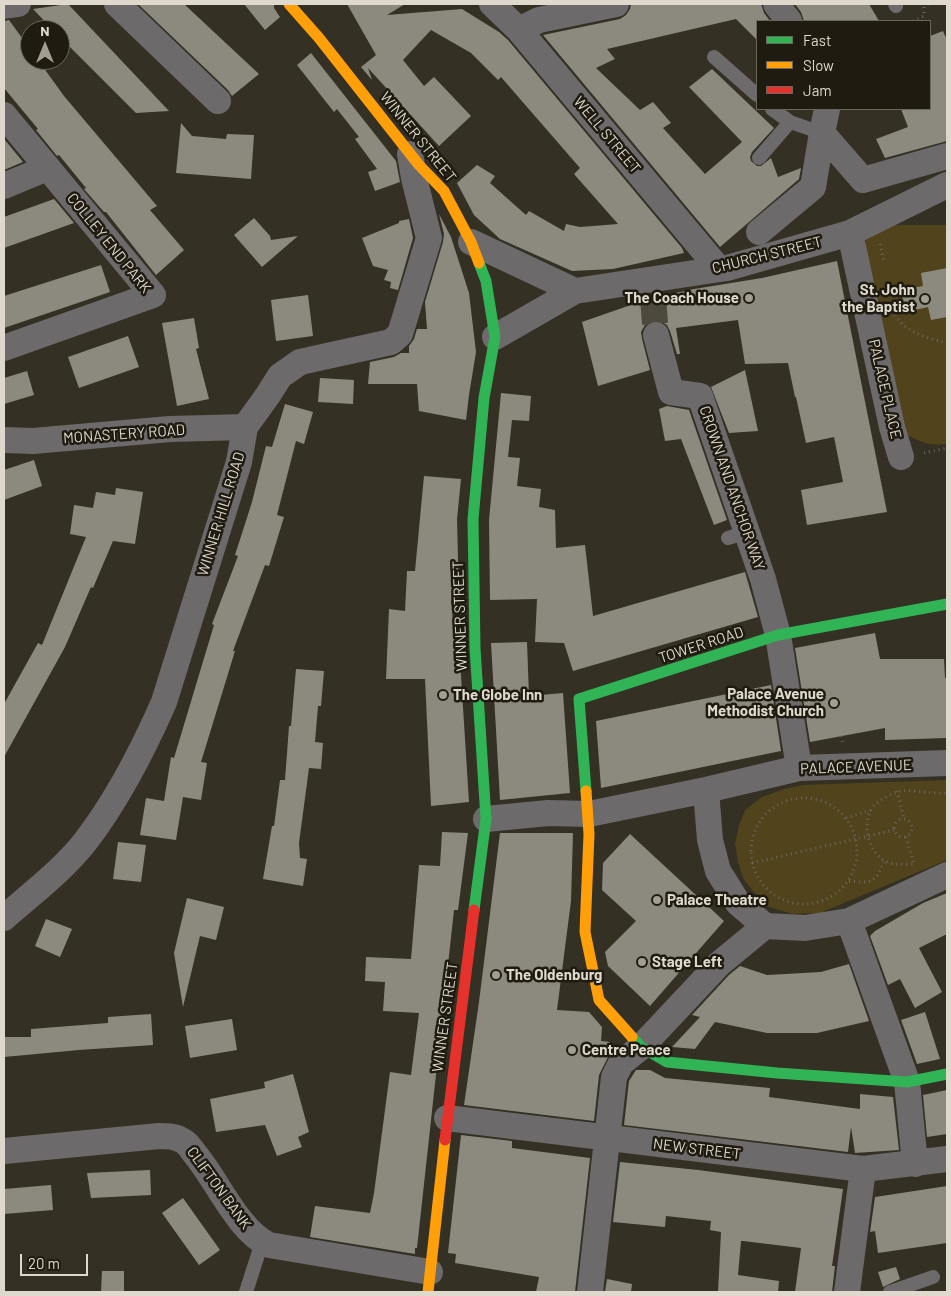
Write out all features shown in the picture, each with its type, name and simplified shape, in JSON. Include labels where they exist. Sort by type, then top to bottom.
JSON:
[{"type":"street","points":[[4,6],[18,4]]},
{"type":"street","points":[[117,4],[218,101]]},
{"type":"street","name":"WINNER STREET","points":[[289,4],[319,38],[410,154],[444,191],[471,242],[486,281],[495,337],[484,398],[473,519],[475,648],[486,819],[446,1118],[429,1282]]},
{"type":"street","name":"WELL STREET","points":[[492,4],[519,30],[718,269]]},
{"type":"street","points":[[519,30],[527,4]]},
{"type":"street","points":[[519,30],[539,20],[616,4]]},
{"type":"street","points":[[776,4],[787,20]]},
{"type":"street","name":"COLLEY END PARK","points":[[4,115],[153,295],[4,348]]},
{"type":"street","points":[[825,121],[863,180],[947,156]]},
{"type":"street","points":[[759,232],[813,187],[825,121]]},
{"type":"street","name":"WINNER HILL ROAD","points":[[4,918],[58,870],[85,842],[126,781],[164,702],[239,462],[245,427],[280,376],[300,362],[392,342],[400,334],[429,238],[410,154]]},
{"type":"street","points":[[4,186],[48,168]]},
{"type":"street","name":"CHURCH STREET","points":[[495,337],[575,291],[652,288],[850,233],[947,185]]},
{"type":"street","name":"PALACE PLACE","points":[[850,233],[892,427],[901,457]]},
{"type":"street","points":[[471,242],[575,291]]},
{"type":"street","name":"CROWN AND ANCHOR WAY","points":[[656,335],[671,392],[700,396],[738,526],[764,579],[778,636],[799,768]]},
{"type":"street","name":"MONASTERY ROAD","points":[[4,440],[33,441],[170,429],[245,427]]},
{"type":"street","name":"TOWER ROAD","points":[[589,814],[579,699],[778,636],[947,604]]},
{"type":"street","name":"PALACE AVENUE","points":[[486,819],[548,813],[589,814],[706,790],[799,768],[947,763]]},
{"type":"street","points":[[706,790],[710,840],[718,871],[738,902],[765,926],[805,928],[849,921],[947,874]]},
{"type":"street","points":[[589,814],[589,867],[585,932],[599,1000],[640,1047],[667,1062],[777,1073],[907,1082],[947,1074]]},
{"type":"street","points":[[849,921],[907,1082],[915,1164]]},
{"type":"street","points":[[590,1292],[614,1077],[622,1062],[640,1047],[718,964],[765,926]]},
{"type":"street","name":"NEW STREET","points":[[446,1118],[863,1169],[947,1159]]},
{"type":"street","name":"CLIFTON BANK","points":[[4,1151],[159,1136],[184,1140],[247,1229],[262,1242],[429,1282]]},
{"type":"street","points":[[847,1292],[863,1169]]},
{"type":"lane","points":[[714,57],[756,94]]},
{"type":"lane","points":[[773,110],[790,122],[825,121]]},
{"type":"lane","points":[[759,158],[790,122]]},
{"type":"lane","points":[[246,1292],[262,1242]]},
{"type":"lane","points":[[894,1292],[933,1277]]},
{"type":"path","points":[[915,20],[924,16],[924,7],[928,4]]},
{"type":"path","points":[[850,233],[880,242],[885,269]]},
{"type":"path","points":[[893,307],[895,317],[908,330],[927,338],[947,343]]},
{"type":"path","points":[[897,791],[904,819]]},
{"type":"path","points":[[846,818],[870,810],[897,791],[941,794],[947,792]]},
{"type":"path","points":[[804,798],[820,800],[834,807],[846,818],[856,839],[858,854],[855,868],[849,881],[836,894],[821,902],[803,905],[786,902],[771,893],[759,880],[752,863],[751,848],[754,832],[762,818],[774,808],[788,801],[804,798]]},
{"type":"path","points":[[870,810],[867,823],[868,837],[875,852],[884,862],[914,864],[906,838]]},
{"type":"path","points":[[904,819],[896,823],[894,830],[897,835],[906,838]]},
{"type":"path","points":[[904,819],[909,821],[912,826],[912,832],[906,838]]},
{"type":"path","points":[[752,863],[894,830]]},
{"type":"path","points":[[849,881],[868,883],[876,878],[884,862]]},
{"type":"shaded area","points":[[877,225],[947,225],[947,444],[925,443],[905,434],[864,247],[869,232]]},
{"type":"shaded area","points":[[947,780],[947,860],[820,913],[792,914],[764,905],[744,880],[735,844],[739,825],[745,810],[762,797],[803,785]]},
{"type":"building","points":[[68,4],[169,111],[136,113],[70,47],[70,20],[43,20],[33,9]]},
{"type":"building","points":[[138,4],[184,4],[259,74],[232,96]]},
{"type":"building","points":[[244,4],[274,4],[274,8],[280,17],[265,30]]},
{"type":"building","points":[[347,4],[405,4],[387,15],[462,9],[499,32],[508,40],[682,248],[684,253],[613,269],[572,271],[500,239],[474,215],[457,183],[477,165],[495,176],[490,183],[526,215],[529,211],[564,231],[566,224],[580,227],[618,224],[574,174],[580,168],[501,77],[498,80],[471,53],[431,30],[403,60],[424,86],[434,77],[471,116],[439,146],[368,68],[372,80],[361,67],[376,55]]},
{"type":"building","points":[[631,4],[761,4],[769,20],[756,20],[756,39],[736,19],[607,49],[615,59],[596,68],[640,110],[653,102],[671,123],[663,128],[705,174],[742,142],[689,87],[712,69],[774,128],[752,152],[751,161],[757,166],[761,166],[771,158],[778,177],[801,168],[799,179],[720,247],[543,35],[620,19],[630,9]]},
{"type":"building","points":[[795,4],[869,4],[878,20],[804,20]]},
{"type":"building","points":[[9,20],[20,35],[20,70],[45,70],[64,96],[157,206],[150,210],[184,250],[156,275],[106,212],[84,189],[86,188],[59,155],[57,156],[36,130],[38,129],[4,88],[4,21]]},
{"type":"building","points":[[943,31],[947,40],[947,141],[885,158],[876,139],[908,127],[901,110],[931,110],[931,36]]},
{"type":"building","points":[[311,53],[396,161],[400,182],[375,191],[368,172],[377,169],[355,139],[359,137],[337,109],[334,112],[297,65]]},
{"type":"building","points":[[181,123],[192,136],[226,139],[227,134],[254,135],[251,179],[176,173]]},
{"type":"building","points":[[4,141],[23,162],[4,170]]},
{"type":"building","points":[[54,199],[74,223],[4,248],[4,217]]},
{"type":"building","points":[[439,214],[451,237],[469,293],[476,352],[466,420],[419,411],[417,384],[368,384],[370,362],[394,357],[401,353],[409,353],[409,346],[414,339],[417,329],[427,329],[425,302],[444,234]]},
{"type":"building","points":[[254,218],[270,236],[271,240],[298,236],[262,267],[234,235]]},
{"type":"building","points":[[409,219],[413,238],[398,290],[390,288],[391,282],[384,280],[388,270],[373,266],[362,238],[399,223],[399,221]]},
{"type":"building","points":[[837,261],[887,512],[807,525],[801,490],[843,482],[834,437],[806,443],[788,363],[745,364],[738,320],[676,328],[680,354],[677,354],[667,325],[660,321],[652,321],[645,325],[641,332],[650,370],[598,386],[582,322],[648,299],[694,289],[762,278]]},
{"type":"building","points":[[101,265],[110,292],[4,328],[4,296]]},
{"type":"building","name":"St. John the Baptist","points":[[947,268],[947,317],[931,320],[928,307],[906,312],[901,290],[923,286],[921,273]]},
{"type":"building","points":[[308,295],[313,336],[276,341],[271,300]]},
{"type":"building","points":[[194,318],[199,348],[196,349],[209,399],[177,406],[162,323]]},
{"type":"building","points":[[128,336],[139,367],[79,388],[68,357]]},
{"type":"building","points":[[745,370],[758,431],[729,433],[711,387]]},
{"type":"building","points":[[27,371],[34,395],[4,404],[4,378]]},
{"type":"building","points":[[320,378],[354,380],[353,404],[318,402]]},
{"type":"building","points":[[501,393],[531,396],[529,421],[512,420],[508,457],[520,458],[517,486],[541,489],[539,507],[555,510],[556,548],[585,545],[593,616],[745,572],[758,617],[573,671],[564,643],[535,642],[537,599],[490,600],[489,520]]},
{"type":"building","points":[[285,404],[313,412],[304,444],[296,441],[277,515],[284,517],[269,566],[265,565],[233,651],[235,651],[201,762],[207,763],[201,800],[183,797],[176,840],[140,835],[146,798],[164,801],[171,757],[174,758],[214,625],[212,624],[238,556],[235,555],[252,502],[266,446],[272,447]]},
{"type":"building","points":[[667,406],[689,410],[727,520],[714,525],[681,439],[665,441],[659,409]]},
{"type":"building","points":[[34,460],[42,486],[4,500],[4,470]]},
{"type":"building","points":[[424,476],[461,479],[457,519],[459,600],[451,600],[455,644],[459,644],[469,802],[431,806],[425,679],[386,679],[389,609],[405,611],[407,571],[415,571]]},
{"type":"building","points":[[116,488],[143,492],[135,544],[113,541],[65,647],[4,757],[4,704],[38,643],[42,645],[86,537],[70,534],[74,505],[93,508],[96,492],[115,495]]},
{"type":"building","points":[[875,633],[880,659],[944,659],[945,678],[947,678],[947,738],[885,740],[885,728],[810,742],[795,648]]},
{"type":"building","points":[[527,642],[529,696],[563,693],[570,793],[500,800],[491,643]]},
{"type":"building","points":[[296,669],[324,671],[321,706],[318,706],[315,742],[323,743],[321,769],[309,768],[299,843],[300,858],[307,859],[303,886],[263,879],[272,826],[274,826],[280,780],[285,780]]},
{"type":"building","points":[[771,685],[781,751],[601,788],[596,721]]},
{"type":"building","points":[[442,832],[468,833],[458,910],[454,910],[417,1248],[415,1248],[415,1254],[310,1237],[315,1206],[370,1213],[390,1072],[411,1075],[419,1013],[383,1011],[385,982],[365,981],[366,957],[411,959],[419,865],[440,866]]},
{"type":"building","points":[[500,833],[573,833],[571,901],[557,1010],[589,1012],[602,1027],[601,1041],[610,1042],[609,1055],[599,1075],[594,1121],[464,1105]]},
{"type":"building","name":"Palace Theatre","points":[[630,834],[724,921],[650,1006],[608,966],[605,952],[636,921],[602,890],[603,863]]},
{"type":"building","points":[[118,842],[146,845],[141,882],[113,879]]},
{"type":"building","points":[[947,893],[947,934],[919,948],[942,992],[915,1008],[900,979],[888,985],[870,936],[875,931],[923,903]]},
{"type":"building","points":[[187,898],[224,907],[216,940],[200,936],[183,1007],[174,953]]},
{"type":"building","points":[[46,919],[72,929],[60,957],[35,946]]},
{"type":"building","points":[[849,964],[869,1021],[817,1033],[767,1033],[715,1022],[695,1049],[672,1047],[700,1017],[692,1015],[729,975],[740,966],[767,975],[821,972]]},
{"type":"building","points":[[925,1012],[940,1059],[917,1064],[901,1020]]},
{"type":"building","points":[[151,1014],[153,1045],[4,1057],[4,1037],[31,1037],[31,1029],[108,1023],[108,1017]]},
{"type":"building","points":[[232,1019],[237,1050],[190,1058],[185,1026]]},
{"type":"building","points":[[636,1070],[650,1070],[665,1078],[770,1088],[769,1097],[860,1109],[860,1094],[893,1097],[899,1150],[855,1153],[851,1127],[848,1152],[624,1125],[629,1081]]},
{"type":"building","points":[[293,1074],[309,1132],[298,1137],[302,1147],[277,1156],[265,1125],[216,1132],[210,1099],[265,1088],[264,1082]]},
{"type":"building","points":[[947,1090],[947,1134],[927,1137],[923,1095]]},
{"type":"building","points":[[461,1135],[512,1141],[512,1148],[590,1158],[575,1292],[536,1292],[539,1277],[455,1263],[456,1254],[448,1253]]},
{"type":"building","points":[[620,1162],[843,1189],[832,1266],[835,1266],[832,1292],[795,1292],[801,1248],[741,1241],[738,1275],[779,1281],[778,1292],[718,1292],[721,1232],[710,1230],[711,1221],[666,1216],[665,1227],[613,1222]]},
{"type":"building","points":[[150,1170],[151,1195],[91,1198],[87,1173]]},
{"type":"building","points":[[51,1185],[53,1210],[4,1214],[4,1189]]},
{"type":"building","points":[[947,1186],[947,1243],[878,1253],[875,1231],[870,1232],[875,1197]]},
{"type":"building","points":[[183,1198],[220,1250],[199,1265],[162,1213]]},
{"type":"building","points":[[896,1267],[900,1279],[883,1287],[878,1272]]},
{"type":"building","points":[[102,1271],[124,1271],[124,1292],[101,1292]]},
{"type":"building","points":[[607,1279],[632,1284],[631,1292],[605,1292]]},
{"type":"tunnel","points":[[653,298],[656,335]]},
{"type":"traffic: fast","points":[[474,910],[486,819],[475,648],[473,519],[484,398],[495,337],[486,281],[479,263]]},
{"type":"traffic: fast","points":[[586,791],[579,699],[778,635],[947,604]]},
{"type":"traffic: fast","points":[[632,1037],[641,1047],[667,1062],[777,1073],[907,1082],[947,1074]]},
{"type":"traffic: slow","points":[[289,4],[319,38],[419,165],[444,191],[471,242],[479,263]]},
{"type":"traffic: slow","points":[[586,791],[589,834],[585,932],[599,1000],[632,1037]]},
{"type":"traffic: slow","points":[[428,1292],[445,1140]]},
{"type":"traffic: jam","points":[[445,1140],[474,910]]},
{"type":"place","name":"The Coach House","points":[[749,298]]},
{"type":"place","name":"St. John the Baptist","points":[[925,299]]},
{"type":"place","name":"The Globe Inn","points":[[443,695]]},
{"type":"place","name":"Palace Avenue Methodist Church","points":[[834,703]]},
{"type":"place","name":"Palace Theatre","points":[[657,900]]},
{"type":"place","name":"Stage Left","points":[[642,962]]},
{"type":"place","name":"The Oldenburg","points":[[496,975]]},
{"type":"place","name":"Centre Peace","points":[[572,1050]]}]
